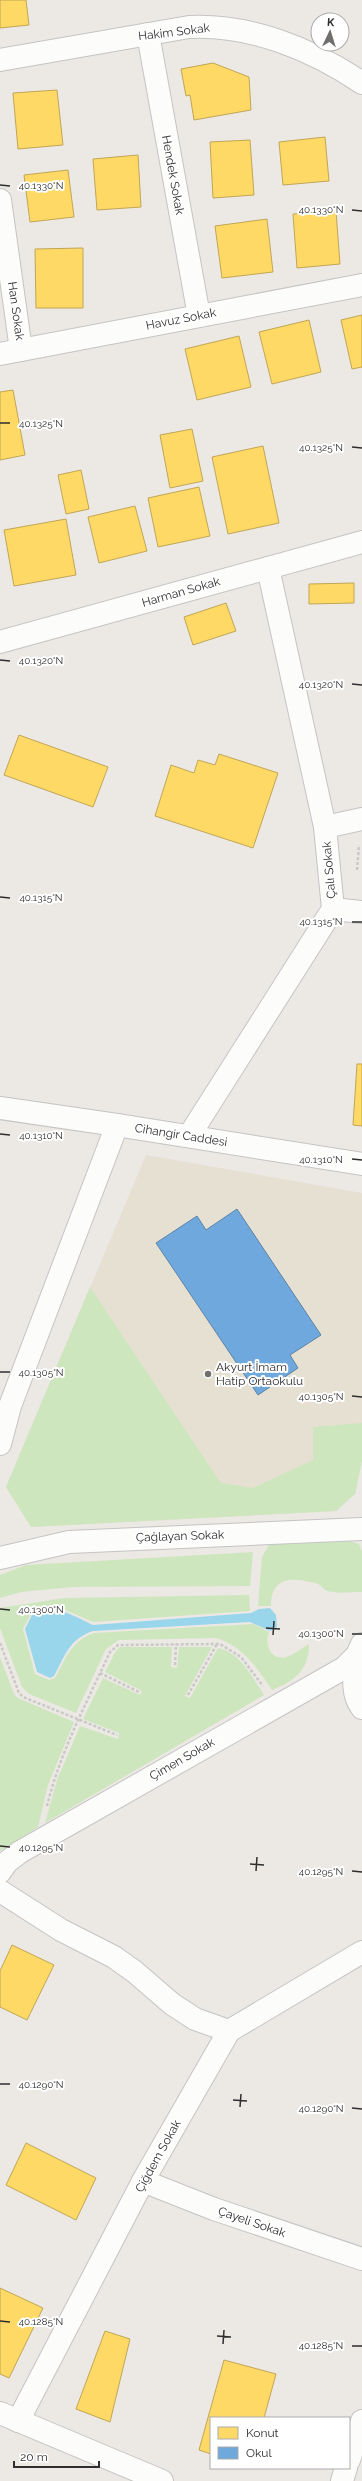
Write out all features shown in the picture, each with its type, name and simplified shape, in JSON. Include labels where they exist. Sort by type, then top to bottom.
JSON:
[{"type":"street","name":"Hakim Sokak","points":[[0,60],[189,27],[214,26],[250,32],[280,41],[323,61],[362,83]]},
{"type":"street","name":"Hendek Sokak","points":[[148,34],[199,316]]},
{"type":"street","name":"Han Sokak","points":[[0,200],[21,350]]},
{"type":"street","name":"Havuz Sokak","points":[[0,354],[362,285]]},
{"type":"street","name":"Harman Sokak","points":[[0,642],[362,542]]},
{"type":"street","name":"Çalı Sokak","points":[[189,1136],[333,908],[325,827],[268,568]]},
{"type":"street","points":[[325,827],[362,820]]},
{"type":"street","points":[[333,908],[362,912]]},
{"type":"street","name":"Cihangir Caddesi","points":[[0,1108],[189,1136],[362,1164]]},
{"type":"street","points":[[0,1444],[10,1406],[117,1125]]},
{"type":"street","name":"Çağlayan Sokak","points":[[0,1558],[70,1542],[362,1530]]},
{"type":"street","points":[[359,1650],[353,1688],[356,1700],[362,1708]]},
{"type":"street","name":"Çimen Sokak","points":[[0,1872],[7,1862],[38,1841],[344,1668],[359,1650]]},
{"type":"street","points":[[0,1891],[61,1930],[114,1957],[135,1972],[172,2004],[195,2018],[229,2031]]},
{"type":"street","name":"Çiğdem Sokak","points":[[9,2417],[229,2031],[362,1952]]},
{"type":"street","name":"Çayeli Sokak","points":[[143,2181],[214,2209],[362,2259]]},
{"type":"street","points":[[9,2417],[162,2481]]},
{"type":"street","points":[[350,2457],[362,2421]]},
{"type":"street","points":[[342,2481],[346,2469]]},
{"type":"path","points":[[357,871],[359,842]]},
{"type":"path","points":[[0,1643],[19,1693],[78,1720],[117,1735]]},
{"type":"path","points":[[174,1665],[176,1644]]},
{"type":"path","points":[[38,1841],[54,1779],[78,1720],[113,1648],[118,1645],[217,1644],[241,1657],[276,1706]]},
{"type":"path","points":[[188,1695],[217,1644]]},
{"type":"path","points":[[100,1674],[139,1692]]},
{"type":"shaded area","name":"Akyurt İmam Hatip Ortaokulu","points":[[146,1155],[362,1193],[362,1461],[355,1494],[336,1511],[31,1527],[6,1487]]},
{"type":"green space","points":[[90,1287],[221,1483],[253,1488],[313,1460],[313,1427],[362,1423],[362,1461],[355,1494],[336,1511],[31,1527],[6,1487]]},
{"type":"green space","points":[[350,1541],[359,1544],[362,1551],[362,1592],[331,1592],[318,1584],[301,1580],[293,1580],[286,1581],[275,1588],[271,1606],[258,1606],[262,1557],[270,1543]]},
{"type":"green space","points":[[253,1552],[250,1586],[73,1587],[21,1592],[0,1598],[0,1575],[26,1565]]},
{"type":"green space","points":[[249,1595],[250,1611],[93,1622],[61,1608],[33,1610],[23,1629],[35,1674],[49,1680],[55,1678],[74,1645],[86,1636],[94,1633],[254,1624],[269,1632],[267,1642],[268,1646],[273,1654],[281,1658],[295,1653],[309,1644],[306,1661],[299,1673],[287,1683],[272,1690],[255,1666],[242,1652],[234,1646],[216,1638],[119,1640],[106,1649],[76,1713],[29,1694],[22,1687],[0,1628],[0,1608],[64,1598]]},
{"type":"green space","points":[[120,1647],[172,1647],[171,1667],[177,1668],[179,1647],[212,1647],[185,1696],[190,1698],[218,1648],[226,1650],[239,1660],[245,1667],[264,1695],[45,1823],[57,1780],[80,1726],[118,1739],[119,1733],[83,1719],[103,1678],[140,1695],[142,1691],[105,1672],[115,1652]]},
{"type":"green space","points":[[0,1657],[14,1694],[18,1698],[74,1722],[48,1785],[38,1827],[0,1851]]},
{"type":"water","points":[[270,1608],[276,1615],[277,1627],[270,1631],[250,1622],[93,1631],[85,1634],[73,1643],[54,1676],[50,1678],[37,1672],[25,1629],[34,1611],[44,1610],[65,1612],[93,1625],[251,1613],[259,1609]]},
{"type":"building: Konut","points":[[0,0],[26,0],[29,25],[0,28]]},
{"type":"building: Konut","points":[[213,63],[249,77],[251,110],[194,120],[190,95],[186,96],[181,69]]},
{"type":"building: Konut","points":[[57,90],[63,145],[18,149],[13,93]]},
{"type":"building: Konut","points":[[325,137],[329,181],[283,185],[279,142]]},
{"type":"building: Konut","points":[[250,140],[254,195],[213,198],[210,142]]},
{"type":"building: Konut","points":[[138,155],[141,207],[97,210],[93,159]]},
{"type":"building: Konut","points":[[68,170],[74,217],[30,222],[24,175]]},
{"type":"building: Konut","points":[[336,211],[340,264],[297,268],[293,214]]},
{"type":"building: Konut","points":[[267,219],[273,272],[222,278],[215,226]]},
{"type":"building: Konut","points":[[83,248],[83,308],[36,308],[35,249]]},
{"type":"building: Konut","points":[[362,315],[362,367],[352,369],[341,320]]},
{"type":"building: Konut","points":[[309,320],[321,372],[272,384],[259,332]]},
{"type":"building: Konut","points":[[239,336],[251,387],[197,400],[185,349]]},
{"type":"building: Konut","points":[[13,390],[25,455],[0,460],[0,392]]},
{"type":"building: Konut","points":[[192,429],[203,481],[170,488],[160,435]]},
{"type":"building: Konut","points":[[263,446],[279,523],[228,534],[212,457]]},
{"type":"building: Konut","points":[[81,470],[89,509],[66,514],[58,475]]},
{"type":"building: Konut","points":[[199,487],[210,536],[158,547],[148,498]]},
{"type":"building: Konut","points":[[135,506],[147,551],[99,563],[88,517]]},
{"type":"building: Konut","points":[[66,519],[76,575],[14,586],[4,530]]},
{"type":"building: Konut","points":[[354,583],[354,603],[309,604],[309,584]]},
{"type":"building: Konut","points":[[226,603],[236,631],[193,645],[184,617]]},
{"type":"building: Konut","points":[[19,735],[108,767],[93,807],[4,775]]},
{"type":"building: Konut","points":[[219,754],[278,773],[253,848],[155,816],[171,765],[194,773],[198,760],[215,765]]},
{"type":"building: Konut","points":[[357,1064],[362,1064],[362,1126],[353,1125]]},
{"type":"building: Konut","points":[[12,1945],[54,1965],[27,2020],[0,2007],[0,1971]]},
{"type":"building: Konut","points":[[26,2143],[96,2178],[76,2220],[6,2185]]},
{"type":"building: Konut","points":[[0,2288],[43,2308],[9,2378],[0,2374]]},
{"type":"building: Konut","points":[[105,2331],[130,2339],[110,2422],[76,2409]]},
{"type":"building: Konut","points":[[224,2360],[276,2374],[264,2417],[210,2417],[210,2454],[199,2450]]},
{"type":"building: Okul","points":[[237,1209],[321,1335],[290,1355],[298,1368],[258,1395],[156,1243],[197,1216],[206,1230]]},
{"type":"place","name":"Akyurt İmam Hatip Ortaokulu","points":[[208,1374]]}]
